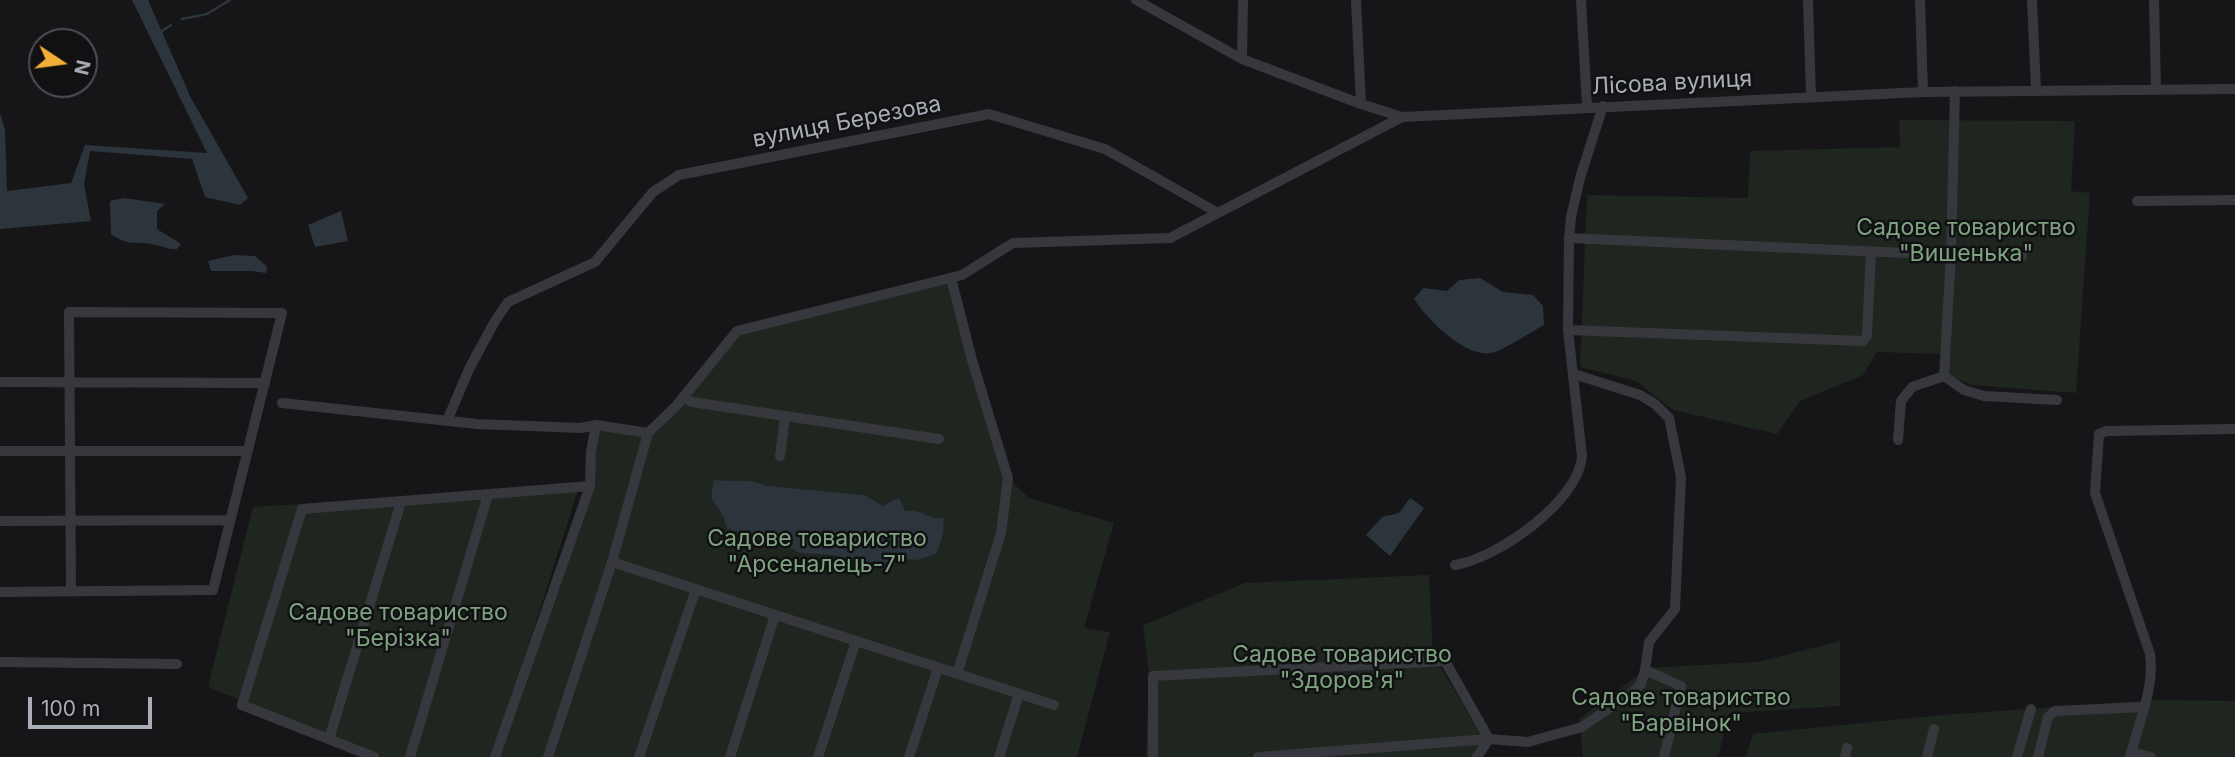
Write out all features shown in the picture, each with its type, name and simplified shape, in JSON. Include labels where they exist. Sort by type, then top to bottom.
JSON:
[{"type":"street","name":"Лісова вулиця","points":[[1136,0],[1242,59],[1402,117],[1587,106],[1923,92],[2235,89]]},
{"type":"street","points":[[1242,59],[1243,0]]},
{"type":"street","points":[[1356,0],[1360,104]]},
{"type":"street","points":[[1581,0],[1587,106]]},
{"type":"street","points":[[1808,0],[1811,96]]},
{"type":"street","points":[[1920,0],[1923,92]]},
{"type":"street","points":[[2032,0],[2036,90]]},
{"type":"street","points":[[2154,0],[2156,89]]},
{"type":"street","points":[[1944,376],[1951,255],[1955,91]]},
{"type":"street","points":[[1455,565],[1474,562],[1516,538],[1547,513],[1581,468],[1582,456],[1568,330],[1569,238],[1580,178],[1603,106]]},
{"type":"street","name":"вулиця Березова","points":[[447,421],[469,369],[508,302],[595,262],[653,192],[679,175],[989,114],[1105,149],[1218,213]]},
{"type":"street","points":[[548,757],[612,562],[648,433],[684,397],[737,331],[962,275],[1013,243],[1170,238],[1402,117]]},
{"type":"street","points":[[2137,201],[2235,201]]},
{"type":"street","points":[[1569,238],[2022,256]]},
{"type":"street","points":[[1568,330],[1863,341],[1867,336],[1871,252]]},
{"type":"street","points":[[951,278],[972,360],[1008,478],[1002,533],[957,674]]},
{"type":"street","points":[[0,592],[213,590],[282,313],[69,312],[71,591]]},
{"type":"street","points":[[1258,757],[1489,740],[1528,742],[1582,727],[1641,684],[1649,642],[1675,609],[1681,477],[1669,418],[1655,404],[1640,395],[1574,374]]},
{"type":"street","points":[[1944,376],[1964,390],[1984,396],[2057,400]]},
{"type":"street","points":[[1898,439],[1901,401],[1912,387],[1944,376]]},
{"type":"street","points":[[0,382],[265,383]]},
{"type":"street","points":[[684,397],[692,402],[939,439]]},
{"type":"street","points":[[282,403],[447,421],[582,428],[596,425],[648,433]]},
{"type":"street","points":[[780,456],[785,416]]},
{"type":"street","points":[[495,757],[590,486],[591,452],[596,425]]},
{"type":"street","points":[[2151,757],[2130,755],[2150,684],[2152,667],[2150,654],[2095,493],[2099,434],[2106,431],[2235,429]]},
{"type":"street","points":[[0,451],[248,451]]},
{"type":"street","points":[[374,757],[242,705],[302,509],[590,486]]},
{"type":"street","points":[[410,757],[488,495]]},
{"type":"street","points":[[329,739],[401,502]]},
{"type":"street","points":[[0,521],[230,520]]},
{"type":"street","points":[[612,562],[1054,705]]},
{"type":"street","points":[[639,757],[696,589]]},
{"type":"street","points":[[730,757],[775,615]]},
{"type":"street","points":[[818,757],[856,641]]},
{"type":"street","points":[[1153,757],[1153,676],[1445,661],[1489,740]]},
{"type":"street","points":[[0,662],[177,664]]},
{"type":"street","points":[[909,757],[938,668]]},
{"type":"street","points":[[1645,670],[1681,686],[1664,757]]},
{"type":"street","points":[[999,757],[1019,694]]},
{"type":"street","points":[[2038,757],[2048,717],[2055,710],[2143,707]]},
{"type":"street","points":[[2017,757],[2031,709]]},
{"type":"street","points":[[1927,757],[1934,729]]},
{"type":"street","points":[[1477,757],[1489,740]]},
{"type":"green space","name":"Садове товариство \"Вишенька\"","points":[[1899,120],[2075,121],[2071,191],[2090,193],[2076,393],[1972,385],[1944,373],[1945,354],[1877,352],[1863,375],[1800,401],[1777,434],[1673,410],[1636,381],[1580,367],[1587,195],[1748,198],[1750,151],[1900,147]]},
{"type":"green space","name":"Садове товариство \"Арсеналець-7\"","points":[[951,278],[1008,478],[1029,498],[1114,523],[1084,628],[1110,632],[1077,757],[498,757],[590,486],[596,425],[649,433],[737,331]]},
{"type":"green space","name":"Садове товариство \"Берізка\"","points":[[579,487],[493,757],[380,757],[208,687],[253,507]]},
{"type":"green space","name":"Садове товариство \"Здоров'я\"","points":[[1429,575],[1433,655],[1487,744],[1477,757],[1146,757],[1149,675],[1143,625],[1245,583]]},
{"type":"green space","name":"Садове товариство \"Барвінок\"","points":[[1840,641],[1840,706],[1729,713],[1718,757],[1583,757],[1579,719],[1648,668],[1758,662]]},
{"type":"green space","points":[[2155,700],[2235,701],[2235,757],[1746,757],[1753,734],[1943,715]]},
{"type":"shaded area","points":[[132,0],[148,0],[191,98],[248,198],[240,205],[205,197],[192,159],[90,151],[84,184],[91,221],[0,229],[0,113],[5,130],[7,191],[71,183],[85,145],[207,153]]},
{"type":"shaded area","points":[[124,198],[165,204],[157,211],[157,229],[181,244],[177,249],[129,242],[111,234],[110,201]]},
{"type":"shaded area","points":[[341,211],[348,241],[315,247],[308,225]]},
{"type":"shaded area","points":[[234,255],[255,256],[267,267],[266,273],[211,271],[208,261]]},
{"type":"shaded area","points":[[1480,278],[1503,292],[1533,295],[1543,306],[1544,325],[1510,345],[1491,353],[1481,353],[1448,335],[1428,317],[1414,299],[1423,288],[1447,291],[1459,280]]},
{"type":"shaded area","points":[[714,480],[748,481],[767,486],[864,495],[883,506],[899,498],[905,511],[943,518],[942,536],[936,554],[917,560],[898,558],[887,563],[860,562],[834,555],[800,553],[782,543],[727,529],[724,518],[711,497]]},
{"type":"shaded area","points":[[1410,498],[1424,508],[1390,556],[1366,535],[1382,517],[1399,513]]},
{"type":"waterway","points":[[182,19],[207,14],[230,0]]},
{"type":"waterway","points":[[162,31],[171,25]]}]
